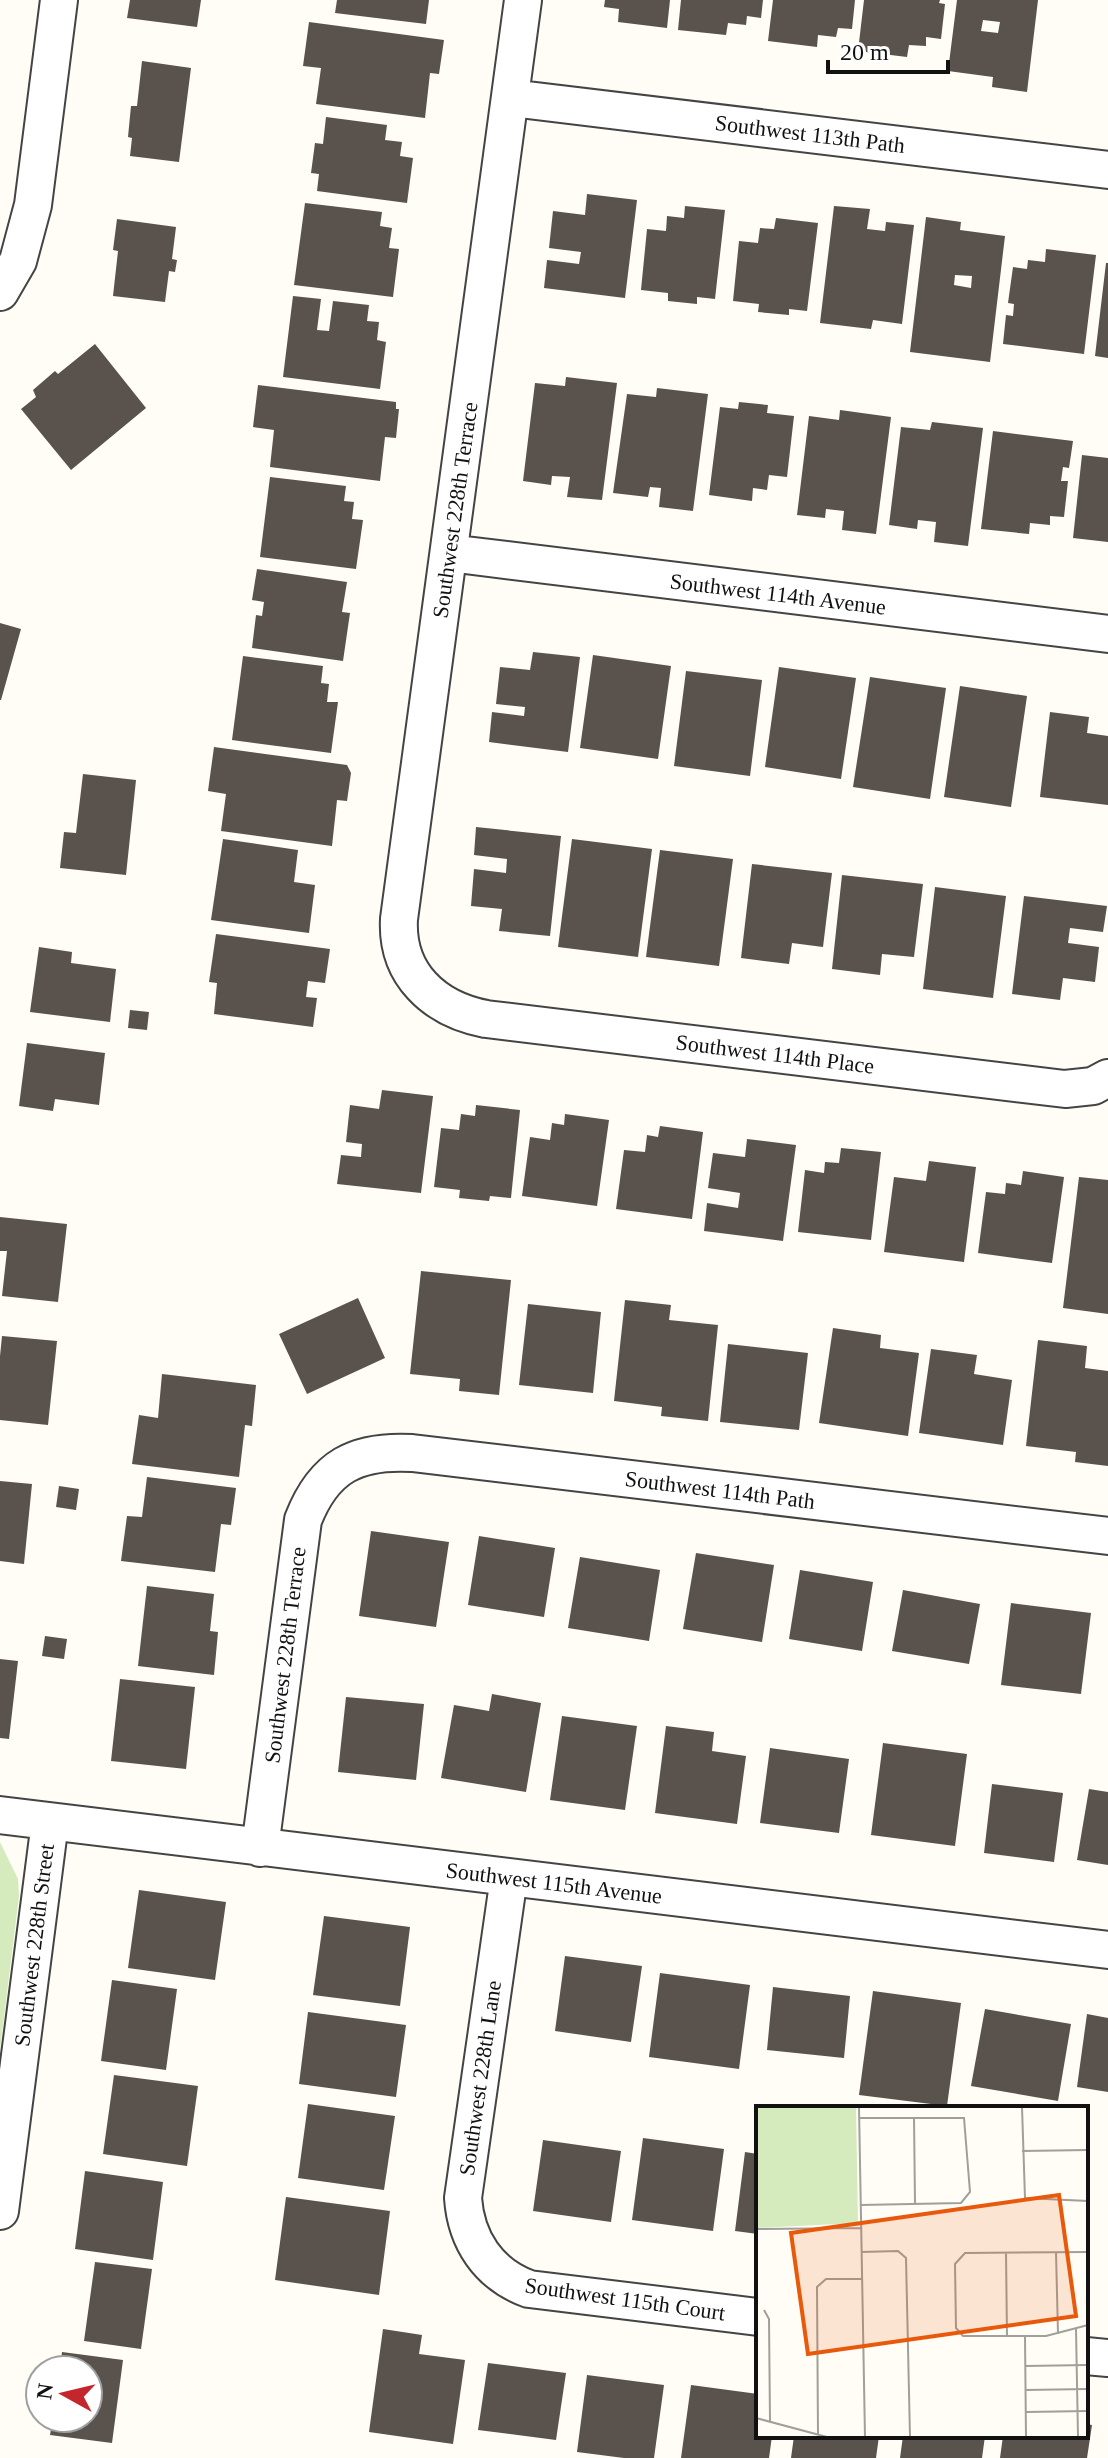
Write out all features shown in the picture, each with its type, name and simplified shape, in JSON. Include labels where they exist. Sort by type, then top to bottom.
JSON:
[{"type":"street","points":[[0,292],[18,261],[33,205],[59,0]]},
{"type":"street","name":"Southwest 228th Terrace","points":[[443,1004],[426,990],[405,961],[398,933],[523,0]]},
{"type":"street","name":"Southwest 113th Path","points":[[511,98],[1108,170]]},
{"type":"street","name":"Southwest 114th Avenue","points":[[449,553],[1108,634]]},
{"type":"street","name":"Southwest 114th Place","points":[[443,1004],[464,1014],[486,1019],[1065,1089],[1093,1086],[1108,1078]]},
{"type":"street","name":"Southwest 114th Path","points":[[335,1471],[369,1454],[412,1453],[1108,1536]]},
{"type":"street","name":"Southwest 228th Terrace","points":[[260,1848],[303,1520],[316,1492],[335,1471]]},
{"type":"street","name":"Southwest 115th Avenue","points":[[0,1815],[1108,1950]]},
{"type":"street","name":"Southwest 228th Street","points":[[0,2211],[50,1822]]},
{"type":"street","name":"Southwest 228th Lane","points":[[496,2270],[479,2251],[469,2233],[463,2198],[509,1877]]},
{"type":"street","name":"Southwest 115th Court","points":[[496,2270],[511,2282],[538,2291],[756,2317]]},
{"type":"street","points":[[1088,2356],[1108,2358]]},
{"type":"green space","points":[[0,1842],[18,1879],[19,1896],[0,2050]]},
{"type":"building","points":[[130,0],[201,0],[197,27],[127,18]]},
{"type":"building","points":[[337,0],[429,0],[426,24],[335,13]]},
{"type":"building","points":[[605,0],[670,0],[667,28],[618,22],[619,9],[604,7]]},
{"type":"building","points":[[681,0],[763,0],[761,18],[747,16],[746,25],[728,23],[726,35],[678,30]]},
{"type":"building","points":[[773,0],[855,0],[852,29],[838,28],[836,37],[818,35],[817,47],[768,41]]},
{"type":"building","points":[[864,0],[940,0],[939,3],[945,4],[941,39],[926,37],[926,46],[909,45],[907,57],[858,51]]},
{"type":"building","points":[[957,0],[1038,0],[1027,92],[992,87],[993,77],[948,71]],"holes":[[[983,20],[1000,22],[998,33],[981,31]]]},
{"type":"building","points":[[309,22],[444,40],[439,74],[430,73],[425,118],[316,104],[321,68],[303,66]]},
{"type":"building","points":[[142,61],[191,68],[179,162],[130,156],[131,106],[137,106]]},
{"type":"building","points":[[326,117],[387,125],[385,140],[402,142],[400,156],[413,158],[407,203],[317,191],[319,174],[311,173],[315,143],[323,144]]},
{"type":"building","points":[[587,194],[637,200],[625,298],[544,288],[547,260],[579,264],[581,252],[549,248],[553,211],[585,215]]},
{"type":"building","points":[[305,203],[382,212],[380,226],[392,228],[389,248],[399,249],[393,297],[294,285]]},
{"type":"building","points":[[685,206],[725,210],[715,299],[697,297],[697,304],[668,301],[668,293],[641,290],[647,229],[666,231],[667,216],[684,218]]},
{"type":"building","points":[[834,206],[870,209],[867,229],[885,231],[886,222],[914,225],[902,324],[873,320],[871,329],[820,323]]},
{"type":"building","points":[[926,217],[961,222],[960,230],[1005,236],[990,362],[910,352]],"holes":[[[955,275],[972,276],[971,288],[954,285]]]},
{"type":"building","points":[[776,218],[818,223],[807,311],[789,309],[789,315],[758,312],[759,304],[733,301],[739,241],[758,243],[760,228],[774,229]]},
{"type":"building","points":[[117,219],[176,227],[172,259],[177,260],[175,272],[169,271],[165,302],[113,296],[118,251],[113,250]]},
{"type":"building","points":[[1046,249],[1096,255],[1084,354],[1003,344],[1006,315],[1013,316],[1014,304],[1008,303],[1013,267],[1027,269],[1028,260],[1045,262]]},
{"type":"building","points":[[1108,263],[1108,358],[1095,356]]},
{"type":"building","points":[[293,296],[321,299],[317,330],[329,331],[333,301],[369,305],[367,321],[379,322],[377,340],[386,342],[380,389],[283,377]]},
{"type":"building","points":[[95,344],[146,408],[71,470],[21,409],[36,397],[33,390]]},
{"type":"building","points":[[566,377],[617,383],[602,500],[567,497],[570,477],[552,476],[551,485],[523,481],[535,383],[565,386]]},
{"type":"building","points":[[258,385],[396,402],[396,409],[399,409],[396,438],[385,437],[380,481],[270,467],[274,430],[253,427]]},
{"type":"building","points":[[657,388],[708,394],[693,511],[659,507],[661,488],[650,487],[648,497],[613,493],[627,394],[656,397]]},
{"type":"building","points":[[739,402],[768,405],[767,413],[794,416],[787,477],[769,475],[767,490],[753,488],[752,501],[709,495],[720,407],[738,409]]},
{"type":"building","points":[[840,410],[891,417],[876,534],[842,530],[844,511],[826,509],[825,518],[797,515],[809,416],[839,420]]},
{"type":"building","points":[[932,422],[983,428],[968,546],[934,542],[936,522],[918,520],[917,529],[889,525],[901,427],[930,430]]},
{"type":"building","points":[[993,431],[1073,441],[1069,468],[1063,467],[1061,481],[1068,481],[1064,517],[1050,516],[1050,525],[1030,523],[1029,534],[981,529]]},
{"type":"building","points":[[1082,455],[1108,458],[1108,542],[1073,538]]},
{"type":"building","points":[[270,477],[346,486],[344,501],[354,502],[352,519],[363,520],[356,569],[260,557]]},
{"type":"building","points":[[257,569],[347,582],[342,612],[350,613],[343,661],[252,648],[256,615],[262,616],[264,602],[252,600]]},
{"type":"building","points":[[0,623],[21,629],[1,700],[0,700]]},
{"type":"building","points":[[533,652],[580,657],[568,752],[489,742],[492,712],[524,716],[525,707],[496,704],[500,667],[530,670]]},
{"type":"building","points":[[593,655],[671,666],[658,759],[580,748]]},
{"type":"building","points":[[243,656],[323,666],[321,683],[329,684],[327,702],[338,702],[331,753],[232,740]]},
{"type":"building","points":[[779,667],[856,678],[841,779],[765,767]]},
{"type":"building","points":[[686,671],[762,680],[750,776],[674,766]]},
{"type":"building","points":[[870,677],[946,688],[930,799],[853,787]]},
{"type":"building","points":[[960,686],[1027,696],[1011,807],[944,797]]},
{"type":"building","points":[[1050,712],[1089,717],[1087,733],[1108,736],[1108,805],[1040,797]]},
{"type":"building","points":[[214,747],[347,765],[351,773],[347,801],[337,800],[332,846],[221,831],[226,794],[208,791]]},
{"type":"building","points":[[83,774],[136,780],[126,875],[60,868],[64,832],[76,833]]},
{"type":"building","points":[[476,827],[561,836],[550,936],[499,931],[502,909],[471,906],[474,869],[506,873],[507,859],[474,855]]},
{"type":"building","points":[[223,839],[298,850],[294,882],[315,885],[309,933],[211,920]]},
{"type":"building","points":[[572,839],[652,849],[638,957],[558,947]]},
{"type":"building","points":[[660,850],[733,859],[719,966],[646,957]]},
{"type":"building","points":[[752,864],[832,873],[823,947],[792,943],[789,964],[741,958]]},
{"type":"building","points":[[842,875],[923,884],[914,957],[882,954],[880,975],[832,969]]},
{"type":"building","points":[[935,887],[1006,896],[993,998],[923,989]]},
{"type":"building","points":[[1024,896],[1107,906],[1103,932],[1070,928],[1068,943],[1099,947],[1095,982],[1063,978],[1060,1000],[1012,994]]},
{"type":"building","points":[[216,934],[330,949],[325,983],[308,981],[306,997],[317,998],[313,1027],[214,1014],[217,983],[209,982]]},
{"type":"building","points":[[39,947],[72,952],[71,963],[116,969],[110,1022],[30,1012]]},
{"type":"building","points":[[130,1010],[149,1012],[147,1030],[128,1028]]},
{"type":"building","points":[[27,1043],[105,1053],[99,1105],[55,1099],[53,1111],[19,1106]]},
{"type":"building","points":[[382,1090],[433,1096],[421,1193],[337,1184],[341,1155],[361,1157],[362,1144],[346,1142],[350,1105],[379,1109]]},
{"type":"building","points":[[476,1105],[520,1110],[511,1198],[490,1196],[489,1201],[459,1198],[460,1190],[434,1187],[441,1128],[459,1130],[461,1114],[475,1116]]},
{"type":"building","points":[[565,1114],[609,1120],[597,1206],[522,1196],[530,1137],[550,1140],[552,1123],[564,1125]]},
{"type":"building","points":[[660,1126],[703,1132],[692,1219],[616,1209],[624,1150],[645,1152],[647,1135],[658,1137]]},
{"type":"building","points":[[747,1139],[796,1145],[783,1241],[704,1231],[707,1203],[738,1208],[740,1193],[708,1188],[713,1153],[745,1157]]},
{"type":"building","points":[[841,1148],[881,1152],[871,1240],[798,1232],[805,1170],[824,1173],[825,1162],[839,1163]]},
{"type":"building","points":[[929,1161],[976,1167],[964,1262],[884,1252],[894,1177],[926,1181]]},
{"type":"building","points":[[1023,1171],[1064,1177],[1052,1263],[978,1253],[986,1192],[1005,1194],[1006,1183],[1021,1185]]},
{"type":"building","points":[[1079,1177],[1108,1180],[1108,1314],[1063,1308]]},
{"type":"building","points":[[0,1217],[67,1224],[58,1302],[2,1296],[7,1251],[0,1251]]},
{"type":"building","points":[[421,1271],[511,1280],[499,1395],[459,1391],[460,1379],[410,1374]]},
{"type":"building","points":[[358,1298],[385,1358],[307,1394],[279,1334]]},
{"type":"building","points":[[625,1300],[671,1305],[669,1320],[718,1325],[708,1421],[661,1416],[662,1407],[614,1401]]},
{"type":"building","points":[[528,1304],[601,1312],[593,1393],[519,1385]]},
{"type":"building","points":[[833,1328],[881,1335],[880,1348],[919,1353],[908,1436],[819,1423]]},
{"type":"building","points":[[2,1336],[57,1341],[48,1425],[0,1420]]},
{"type":"building","points":[[1038,1340],[1087,1346],[1085,1368],[1108,1371],[1108,1466],[1075,1462],[1076,1452],[1026,1446]]},
{"type":"building","points":[[728,1344],[808,1353],[799,1430],[720,1422]]},
{"type":"building","points":[[931,1349],[977,1355],[974,1374],[1012,1380],[1003,1445],[919,1433]]},
{"type":"building","points":[[162,1374],[256,1385],[252,1426],[245,1425],[239,1477],[132,1464],[139,1415],[158,1418]]},
{"type":"building","points":[[147,1477],[236,1488],[231,1525],[221,1524],[215,1572],[121,1561],[127,1516],[142,1517]]},
{"type":"building","points":[[0,1481],[32,1484],[24,1564],[0,1561]]},
{"type":"building","points":[[59,1486],[79,1489],[76,1510],[56,1507]]},
{"type":"building","points":[[371,1531],[449,1542],[436,1627],[359,1616]]},
{"type":"building","points":[[479,1536],[555,1548],[544,1617],[468,1605]]},
{"type":"building","points":[[696,1553],[774,1565],[762,1642],[683,1629]]},
{"type":"building","points":[[580,1557],[660,1570],[649,1641],[568,1628]]},
{"type":"building","points":[[800,1570],[873,1582],[862,1651],[789,1639]]},
{"type":"building","points":[[147,1586],[214,1594],[210,1631],[218,1632],[214,1675],[138,1666]]},
{"type":"building","points":[[903,1590],[980,1604],[969,1664],[892,1651]]},
{"type":"building","points":[[1011,1603],[1091,1613],[1081,1694],[1001,1685]]},
{"type":"building","points":[[45,1636],[67,1639],[64,1659],[42,1656]]},
{"type":"building","points":[[0,1659],[18,1661],[9,1739],[0,1738]]},
{"type":"building","points":[[120,1679],[195,1687],[186,1769],[111,1761]]},
{"type":"building","points":[[492,1694],[541,1703],[526,1792],[441,1778],[454,1705],[489,1711]]},
{"type":"building","points":[[346,1697],[424,1704],[416,1780],[338,1772]]},
{"type":"building","points":[[562,1716],[637,1726],[625,1810],[550,1800]]},
{"type":"building","points":[[666,1726],[714,1732],[712,1751],[746,1756],[737,1824],[655,1813]]},
{"type":"building","points":[[883,1743],[967,1754],[955,1846],[871,1835]]},
{"type":"building","points":[[770,1748],[849,1759],[839,1833],[760,1823]]},
{"type":"building","points":[[992,1784],[1063,1793],[1054,1862],[984,1853]]},
{"type":"building","points":[[1089,1789],[1108,1792],[1108,1865],[1077,1860]]},
{"type":"building","points":[[139,1890],[226,1902],[215,1980],[128,1968]]},
{"type":"building","points":[[324,1916],[410,1927],[400,2006],[313,1995]]},
{"type":"building","points":[[565,1956],[642,1966],[631,2042],[555,2031]]},
{"type":"building","points":[[660,1973],[750,1985],[739,2069],[649,2057]]},
{"type":"building","points":[[112,1980],[177,1989],[166,2070],[101,2061]]},
{"type":"building","points":[[773,1987],[850,1996],[844,2058],[767,2050]]},
{"type":"building","points":[[873,1991],[961,2003],[947,2106],[859,2095]]},
{"type":"building","points":[[985,2009],[1071,2024],[1058,2101],[971,2086]]},
{"type":"building","points":[[308,2012],[406,2025],[396,2097],[299,2084]]},
{"type":"building","points":[[1087,2014],[1108,2018],[1108,2092],[1077,2087]]},
{"type":"building","points":[[114,2075],[198,2086],[187,2166],[103,2154]]},
{"type":"building","points":[[308,2104],[395,2116],[384,2190],[298,2178]]},
{"type":"building","points":[[643,2138],[724,2149],[713,2231],[632,2220]]},
{"type":"building","points":[[543,2140],[621,2151],[611,2222],[533,2211]]},
{"type":"building","points":[[745,2152],[756,2154],[756,2234],[735,2231]]},
{"type":"building","points":[[85,2171],[163,2182],[153,2260],[75,2249]]},
{"type":"building","points":[[286,2197],[390,2211],[379,2295],[275,2280]]},
{"type":"building","points":[[95,2262],[152,2269],[141,2349],[84,2341]]},
{"type":"building","points":[[383,2329],[422,2335],[419,2354],[465,2360],[453,2444],[369,2432]]},
{"type":"building","points":[[104,2358],[123,2360],[112,2443],[50,2435],[104,2434]]},
{"type":"building","points":[[488,2363],[566,2373],[556,2440],[478,2430]]},
{"type":"building","points":[[587,2375],[664,2385],[654,2458],[577,2452]]},
{"type":"building","points":[[691,2385],[756,2394],[756,2438],[772,2438],[769,2458],[681,2458]]},
{"type":"building","points":[[1088,2424],[1092,2425],[1087,2458],[1000,2458],[1003,2438],[1088,2438]]},
{"type":"building","points":[[794,2438],[879,2438],[876,2458],[791,2458]]},
{"type":"building","points":[[903,2438],[985,2438],[982,2458],[900,2458]]}]
